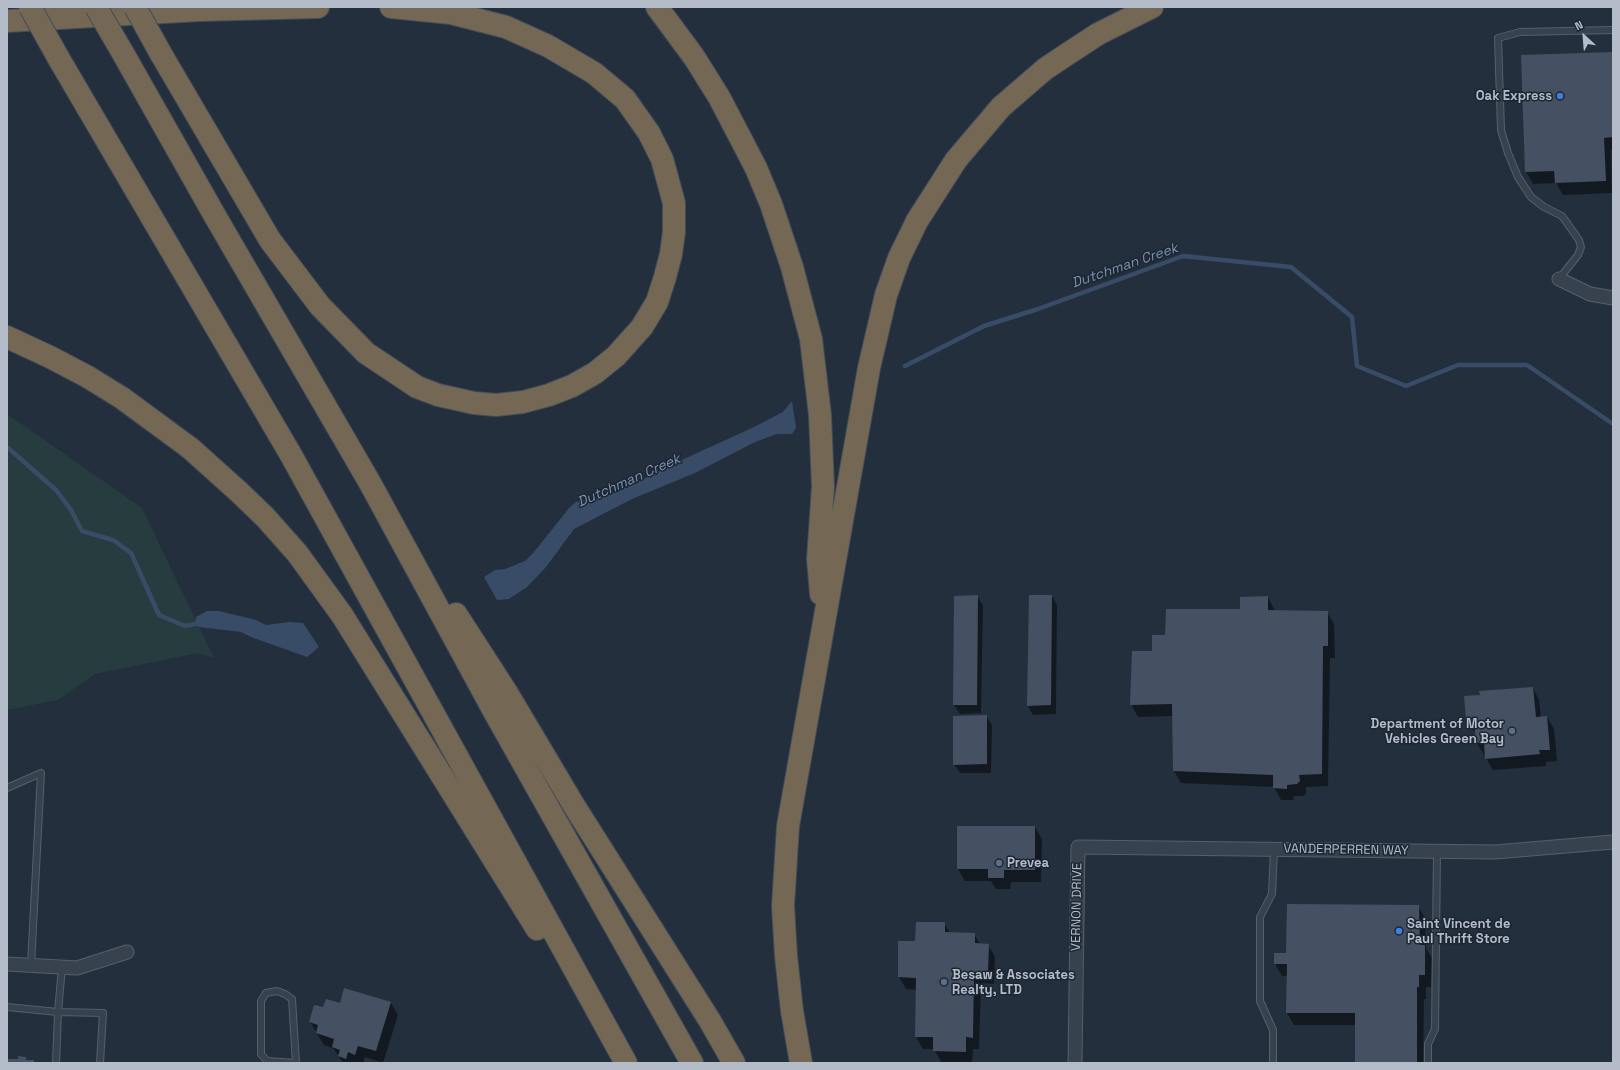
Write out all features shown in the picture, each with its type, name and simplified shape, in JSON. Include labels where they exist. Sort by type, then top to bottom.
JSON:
[{"type":"highway","points":[[30,7],[291,455],[626,1063]]},
{"type":"highway","points":[[96,7],[370,483],[494,713],[692,1063]]},
{"type":"highway","points":[[135,7],[270,240],[320,306],[366,353],[417,387],[438,395],[474,404],[496,405],[523,402],[549,395],[572,386],[595,373],[616,356],[642,327],[657,302],[667,271],[674,232],[674,203],[662,159],[649,133],[625,99],[594,73],[548,46],[506,27],[451,13],[392,7]]},
{"type":"highway","points":[[7,21],[200,10],[318,7]]},
{"type":"highway","points":[[801,1063],[792,1011],[786,956],[783,906],[788,826],[859,423],[874,346],[886,295],[900,258],[917,221],[956,160],[1001,107],[1066,54],[1098,34],[1152,7]]},
{"type":"highway","points":[[662,14],[694,57],[719,97],[756,168],[771,204],[792,267],[809,332],[820,415],[823,487],[818,560],[823,629]]},
{"type":"highway","points":[[7,337],[88,377],[122,398],[177,439],[239,492],[265,517],[297,553],[342,615],[620,1063]]},
{"type":"highway","points":[[370,483],[507,693],[573,804],[710,1021],[734,1063]]},
{"type":"street","points":[[1559,279],[1590,294],[1613,298]]},
{"type":"street","name":"VANDERPERREN WAY","points":[[1078,847],[1494,852],[1613,842]]},
{"type":"street","name":"VERNON DRIVE","points":[[1075,1063],[1078,847]]},
{"type":"street","points":[[7,964],[77,968],[128,952]]},
{"type":"lane","points":[[1559,279],[1578,255],[1581,247],[1579,240],[1562,216],[1544,206],[1531,196],[1518,177],[1508,153],[1501,130],[1498,38],[1520,32],[1613,30]]},
{"type":"lane","points":[[7,788],[41,773],[30,965]]},
{"type":"lane","points":[[1273,1063],[1273,1030],[1260,1001],[1260,917],[1272,894],[1274,849]]},
{"type":"lane","points":[[1428,1063],[1428,1044],[1435,1029],[1437,851]]},
{"type":"lane","points":[[56,1063],[62,967]]},
{"type":"lane","points":[[281,992],[292,999],[296,1063],[267,1061],[261,1054],[261,1001],[266,993],[281,992]]},
{"type":"lane","points":[[7,1007],[58,1012],[103,1013],[100,1063]]},
{"type":"green space","points":[[7,414],[142,508],[214,658],[198,653],[95,674],[58,700],[7,710]]},
{"type":"water","points":[[792,401],[796,428],[792,434],[777,434],[755,442],[695,473],[632,499],[574,529],[546,567],[527,587],[509,599],[497,600],[484,577],[495,570],[505,569],[525,561],[570,507],[576,502],[587,499],[594,500],[609,495],[642,480],[783,412]]},
{"type":"water","points":[[207,611],[219,611],[256,620],[266,625],[289,622],[303,623],[319,647],[307,657],[241,632],[199,627],[195,624],[196,617]]},
{"type":"building","points":[[1613,52],[1613,137],[1604,138],[1606,181],[1555,183],[1554,171],[1525,172],[1521,55]]},
{"type":"building","points":[[978,595],[977,705],[953,705],[954,596]]},
{"type":"building","points":[[1029,595],[1052,595],[1051,705],[1027,706]]},
{"type":"building","points":[[1268,596],[1268,610],[1328,611],[1328,646],[1323,646],[1322,774],[1299,775],[1300,781],[1297,784],[1287,785],[1287,789],[1273,788],[1273,775],[1173,771],[1172,704],[1130,705],[1132,651],[1152,651],[1152,635],[1165,635],[1166,609],[1240,609],[1240,597]]},
{"type":"building","name":"Department of Motor Vehicles Green Bay","points":[[1533,687],[1536,717],[1547,716],[1550,750],[1539,750],[1540,754],[1485,759],[1484,743],[1476,743],[1474,718],[1466,719],[1464,696],[1480,695],[1479,691]]},
{"type":"building","points":[[987,715],[987,764],[953,765],[953,716]]},
{"type":"building","points":[[957,826],[1035,826],[1035,870],[1004,870],[1004,878],[988,878],[988,869],[957,869]]},
{"type":"building","points":[[1287,904],[1419,905],[1420,945],[1425,945],[1425,975],[1419,975],[1419,987],[1417,987],[1417,1063],[1355,1063],[1355,1013],[1286,1013],[1287,964],[1274,964],[1274,953],[1286,953]]},
{"type":"building","points":[[916,922],[945,922],[945,932],[975,933],[975,943],[989,944],[988,972],[974,972],[973,1038],[966,1037],[966,1052],[933,1051],[933,1037],[915,1037],[916,978],[898,977],[898,941],[915,941]]},
{"type":"building","points":[[344,988],[391,1002],[376,1051],[358,1046],[355,1055],[348,1052],[346,1059],[338,1056],[340,1050],[332,1047],[334,1039],[316,1033],[318,1025],[309,1022],[314,1005],[323,1007],[326,999],[340,1003]]},
{"type":"building","points":[[18,1056],[26,1057],[26,1060],[34,1060],[34,1063],[7,1063],[7,1059],[18,1059]]},
{"type":"waterway","name":"Dutchman Creek","points":[[905,366],[984,326],[1038,309],[1183,256],[1291,267],[1352,317],[1357,366],[1406,386],[1458,365],[1527,365],[1613,424]]},
{"type":"waterway","name":"Dutchman Creek","points":[[7,447],[56,490],[71,510],[82,531],[113,540],[131,553],[159,615],[185,626],[201,623]]},
{"type":"place","name":"Oak Express","points":[[1560,96]]},
{"type":"place","name":"Department of Motor Vehicles Green Bay","points":[[1512,731]]},
{"type":"place","name":"Prevea","points":[[999,863]]},
{"type":"place","name":"Saint Vincent de Paul Thrift Store","points":[[1399,931]]},
{"type":"place","name":"Besaw & Associates Realty, LTD","points":[[944,982]]}]
